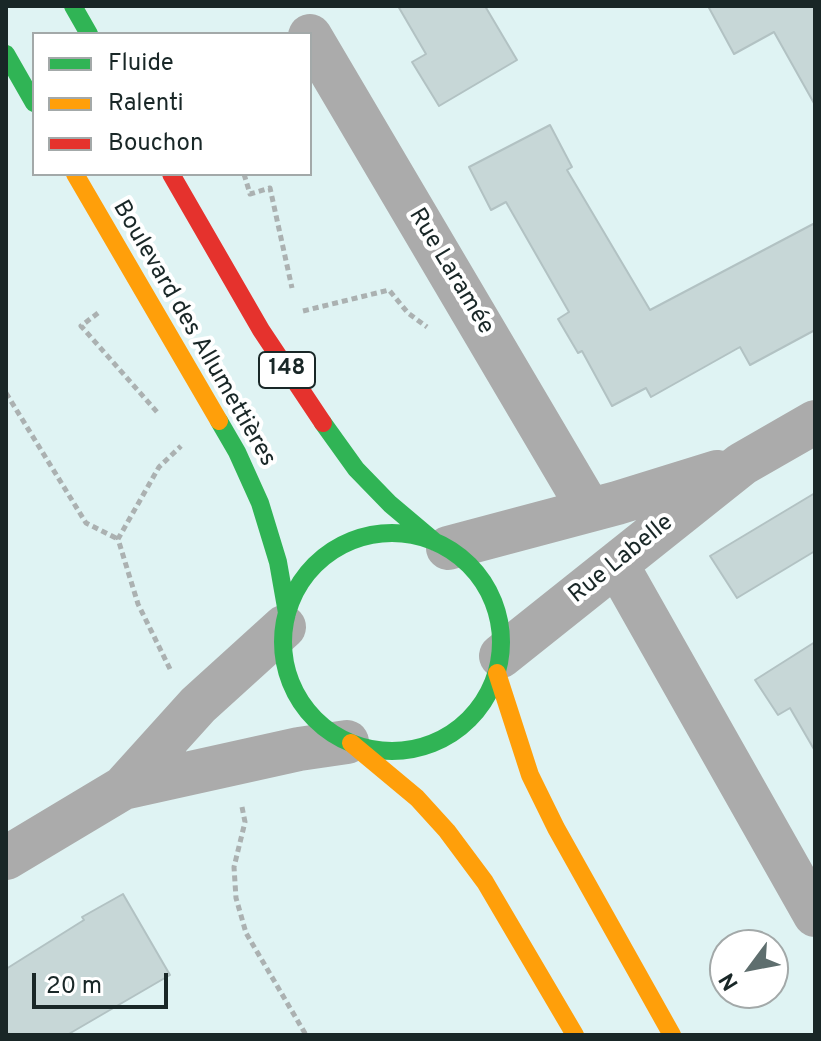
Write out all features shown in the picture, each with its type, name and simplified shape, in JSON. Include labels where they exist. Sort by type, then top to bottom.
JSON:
[{"type":"main road","points":[[73,6],[88,32]]},
{"type":"main road","points":[[6,54],[32,100]]},
{"type":"main road","name":"Boulevard des Allumettières","points":[[76,176],[237,452],[260,503],[278,562],[286,620]]},
{"type":"main road","name":"148","points":[[172,176],[262,332],[356,469],[390,504],[442,545]]},
{"type":"main road","points":[[349,742],[380,751],[411,750],[440,741],[465,724],[485,701],[499,665],[501,631],[495,606],[468,563],[442,545],[399,533],[362,537],[329,553],[303,579],[286,620],[284,657],[290,680],[316,720],[349,742],[417,798],[447,831],[485,882],[575,1035]]},
{"type":"main road","points":[[499,665],[530,775],[556,828],[672,1035]]},
{"type":"main road","points":[[605,913],[678,1011]]},
{"type":"street","name":"Rue Laramée","points":[[293,6],[308,32]]},
{"type":"street","name":"Rue Laramée","points":[[312,38],[589,509]]},
{"type":"street","name":"Rue Labelle","points":[[499,665],[742,464],[815,422]]},
{"type":"street","name":"Rue Labelle","points":[[442,545],[589,509],[742,464]]},
{"type":"street","points":[[617,565],[815,915]]},
{"type":"street","points":[[6,858],[123,788],[198,705],[286,620]]},
{"type":"street","points":[[123,788],[285,752],[349,742]]},
{"type":"path","points":[[245,176],[250,194],[270,188],[295,299]]},
{"type":"path","points":[[298,313],[389,290],[408,313],[428,328]]},
{"type":"path","points":[[98,313],[81,326],[164,419]]},
{"type":"path","points":[[6,393],[86,523],[118,539],[138,604],[173,674]]},
{"type":"path","points":[[118,539],[159,467],[185,442]]},
{"type":"path","points":[[239,794],[245,822],[234,867],[236,898],[246,933],[306,1035]]},
{"type":"building","points":[[398,6],[485,6],[517,60],[439,106],[412,62],[426,54]]},
{"type":"building","points":[[708,6],[815,6],[815,105],[774,32],[734,54]]},
{"type":"building","points":[[550,125],[572,167],[567,170],[650,310],[815,223],[815,330],[750,365],[740,347],[651,397],[646,388],[612,406],[582,351],[578,353],[558,319],[569,312],[506,202],[491,210],[469,167]]},
{"type":"building","points":[[815,493],[815,551],[737,598],[710,556]]},
{"type":"building","points":[[815,642],[815,751],[790,708],[778,715],[755,680]]},
{"type":"building","points":[[123,894],[170,975],[67,1035],[6,1035],[6,969],[84,920],[82,917]]},
{"type":"traffic: fast","points":[[73,6],[88,32]]},
{"type":"traffic: fast","points":[[6,54],[32,100]]},
{"type":"traffic: fast","points":[[219,421],[260,503],[278,562],[287,613]]},
{"type":"traffic: fast","points":[[323,423],[356,469],[390,504],[435,542]]},
{"type":"traffic: fast","points":[[392,533],[434,542],[469,565],[492,600],[501,642],[492,684],[469,719],[434,742],[392,751],[350,742],[315,719],[292,684],[283,642],[292,600],[315,565],[350,542],[392,533]]},
{"type":"traffic: slow","points":[[76,176],[219,421]]},
{"type":"traffic: slow","points":[[497,673],[530,775],[556,828],[672,1035]]},
{"type":"traffic: slow","points":[[351,743],[417,798],[447,831],[485,882],[575,1035]]},
{"type":"traffic: jam","points":[[172,176],[261,330],[323,423]]}]
